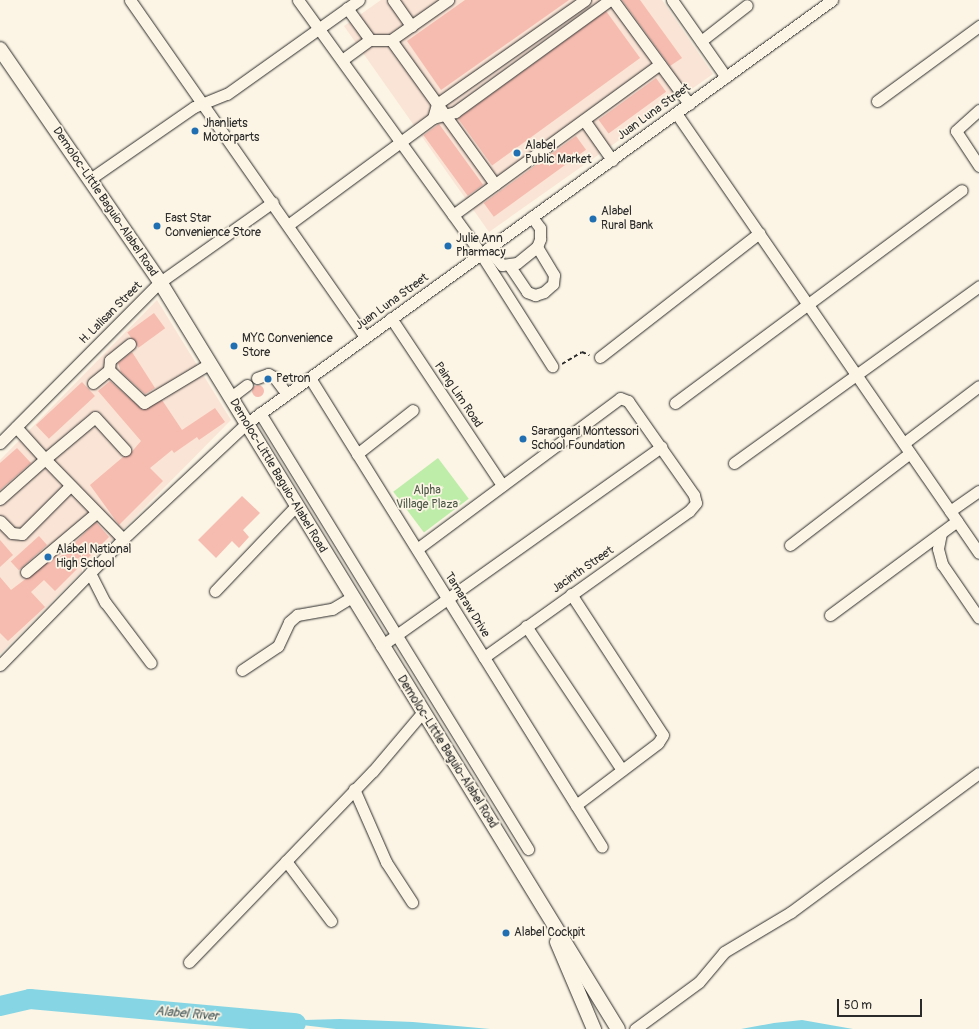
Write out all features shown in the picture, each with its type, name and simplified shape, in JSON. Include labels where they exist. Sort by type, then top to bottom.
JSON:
[{"type":"main road","name":"Demoloc-Little Baguio-Alabel Road","points":[[0,49],[160,282],[422,713],[618,1029]]},
{"type":"main road","name":"Demoloc-Little Baguio-Alabel Road","points":[[544,910],[594,1029]]},
{"type":"street","points":[[130,0],[204,103],[365,337]]},
{"type":"street","points":[[298,0],[454,215],[485,251],[552,366]]},
{"type":"street","points":[[90,179],[204,103],[227,94],[359,0]]},
{"type":"street","points":[[393,0],[411,26]]},
{"type":"street","points":[[342,60],[370,40],[391,40],[448,0]]},
{"type":"street","points":[[433,118],[438,104],[585,0]]},
{"type":"street","points":[[288,225],[400,141],[433,118],[447,117],[610,0]]},
{"type":"street","points":[[613,0],[689,104]]},
{"type":"street","points":[[672,0],[726,76]]},
{"type":"street","name":"Juan Luna Street","points":[[0,664],[123,539],[247,423],[832,0]]},
{"type":"street","points":[[701,40],[747,5]]},
{"type":"street","points":[[347,8],[370,40]]},
{"type":"street","points":[[877,101],[979,26]]},
{"type":"street","points":[[391,40],[495,184]]},
{"type":"street","points":[[518,47],[527,60]]},
{"type":"street","points":[[454,215],[660,64]]},
{"type":"street","points":[[979,110],[956,131],[979,166]]},
{"type":"street","points":[[676,113],[979,553]]},
{"type":"street","points":[[584,120],[612,160]]},
{"type":"street","points":[[675,403],[807,303],[962,190]]},
{"type":"street","name":"H. Lalisan Street","points":[[0,444],[160,282],[273,202]]},
{"type":"street","points":[[491,261],[509,265],[527,292],[535,295],[544,292],[553,284],[554,275],[537,247],[540,228],[532,217]]},
{"type":"street","points":[[600,357],[759,233]]},
{"type":"street","points":[[509,265],[537,247]]},
{"type":"street","points":[[734,463],[856,373],[979,286]]},
{"type":"street","name":"Paing Lim Road","points":[[391,318],[502,485]]},
{"type":"street","points":[[93,383],[109,370],[110,360],[130,344]]},
{"type":"street","points":[[109,370],[144,403],[209,364]]},
{"type":"street","points":[[257,378],[268,374],[274,377],[287,394]]},
{"type":"street","name":"Tamaraw Drive","points":[[310,378],[602,847]]},
{"type":"street","points":[[231,397],[247,386]]},
{"type":"street","points":[[904,443],[979,386]]},
{"type":"street","points":[[381,646],[661,448],[622,398],[417,549]]},
{"type":"street","points":[[358,454],[412,410]]},
{"type":"street","points":[[260,413],[398,634],[528,849]]},
{"type":"street","points":[[0,499],[95,417],[125,450]]},
{"type":"street","points":[[16,427],[70,487],[123,539]]},
{"type":"street","name":"Jacinth Street","points":[[484,657],[696,503],[694,495],[661,448]]},
{"type":"street","points":[[790,545],[910,453]]},
{"type":"street","points":[[0,521],[12,533],[22,534],[70,487]]},
{"type":"street","points":[[950,511],[979,491]]},
{"type":"street","points":[[215,591],[296,505]]},
{"type":"street","points":[[26,572],[96,513]]},
{"type":"street","points":[[830,615],[957,521]]},
{"type":"street","points":[[941,533],[938,549],[942,564],[979,618]]},
{"type":"street","points":[[90,573],[105,602],[150,663]]},
{"type":"street","points":[[571,594],[662,730],[658,743],[576,805]]},
{"type":"street","points":[[242,670],[278,646],[289,622],[297,615],[332,609],[352,597]]},
{"type":"street","points":[[526,626],[622,770]]},
{"type":"street","points":[[189,962],[286,862],[422,713]]},
{"type":"street","points":[[635,1029],[699,982],[724,952],[791,912],[979,773]]},
{"type":"street","points":[[354,789],[386,862],[412,902]]},
{"type":"street","points":[[286,862],[331,921]]},
{"type":"path","points":[[552,366],[582,352],[594,359],[600,357]]},
{"type":"shaded area","name":"Alabel Public Market","points":[[381,0],[662,0],[713,74],[489,232],[344,26]]},
{"type":"shaded area","name":"Alabel National High School","points":[[157,300],[231,420],[0,654],[0,460]]},
{"type":"green space","name":"Alpha Village Plaza","points":[[438,458],[469,499],[424,532],[393,492]]},
{"type":"water","points":[[340,1019],[413,1022],[490,1029],[336,1029],[268,1021]]},
{"type":"water","points":[[802,1020],[853,1029],[741,1029],[774,1023]]},
{"type":"building","points":[[465,0],[569,0],[441,90],[407,41]]},
{"type":"building","points":[[622,0],[640,0],[682,58],[670,66]]},
{"type":"building","points":[[606,11],[640,58],[492,165],[458,119]]},
{"type":"building","points":[[656,78],[666,92],[609,133],[599,120]]},
{"type":"building","points":[[439,124],[483,185],[468,196],[424,135]]},
{"type":"building","points":[[576,136],[586,150],[494,217],[484,203]]},
{"type":"building","points":[[154,313],[165,328],[138,348],[127,332]]},
{"type":"building","points":[[132,352],[155,388],[145,394],[121,372],[118,363]]},
{"type":"building","points":[[110,381],[143,410],[162,400],[182,430],[215,408],[225,422],[199,440],[197,437],[174,453],[172,450],[150,468],[163,481],[119,525],[90,485],[123,457],[129,455],[141,441],[98,391]]},
{"type":"building","points":[[82,382],[95,396],[49,439],[36,425]]},
{"type":"building","points":[[260,385],[263,386],[263,396],[256,397],[253,396],[252,389],[253,386]]},
{"type":"building","points":[[17,448],[31,463],[0,490],[0,463]]},
{"type":"building","points":[[242,496],[260,513],[243,530],[249,537],[239,548],[232,541],[216,558],[198,540]]},
{"type":"building","points":[[96,522],[109,537],[55,591],[44,580],[31,592],[45,607],[8,641],[0,633],[0,577],[11,590],[57,555],[59,558]]},
{"type":"building","points":[[39,536],[47,545],[19,570],[11,561]]},
{"type":"building","points":[[0,540],[13,555],[0,567]]},
{"type":"waterway","name":"Alabel River","points":[[0,1006],[30,999],[296,1023]]},
{"type":"place","name":"Jhanliets Motorparts","points":[[195,131]]},
{"type":"place","name":"Alabel Public Market","points":[[517,153]]},
{"type":"place","name":"Alabel Rural Bank","points":[[593,219]]},
{"type":"place","name":"East Star Convenience Store","points":[[157,226]]},
{"type":"place","name":"Julie Ann Pharmacy","points":[[448,246]]},
{"type":"place","name":"MYC Convenience Store","points":[[234,346]]},
{"type":"place","name":"Petron","points":[[268,379]]},
{"type":"place","name":"Sarangani Montessori School Foundation","points":[[523,439]]},
{"type":"place","name":"Alabel National High School","points":[[48,557]]},
{"type":"place","name":"Alabel Cockpit","points":[[506,933]]}]
